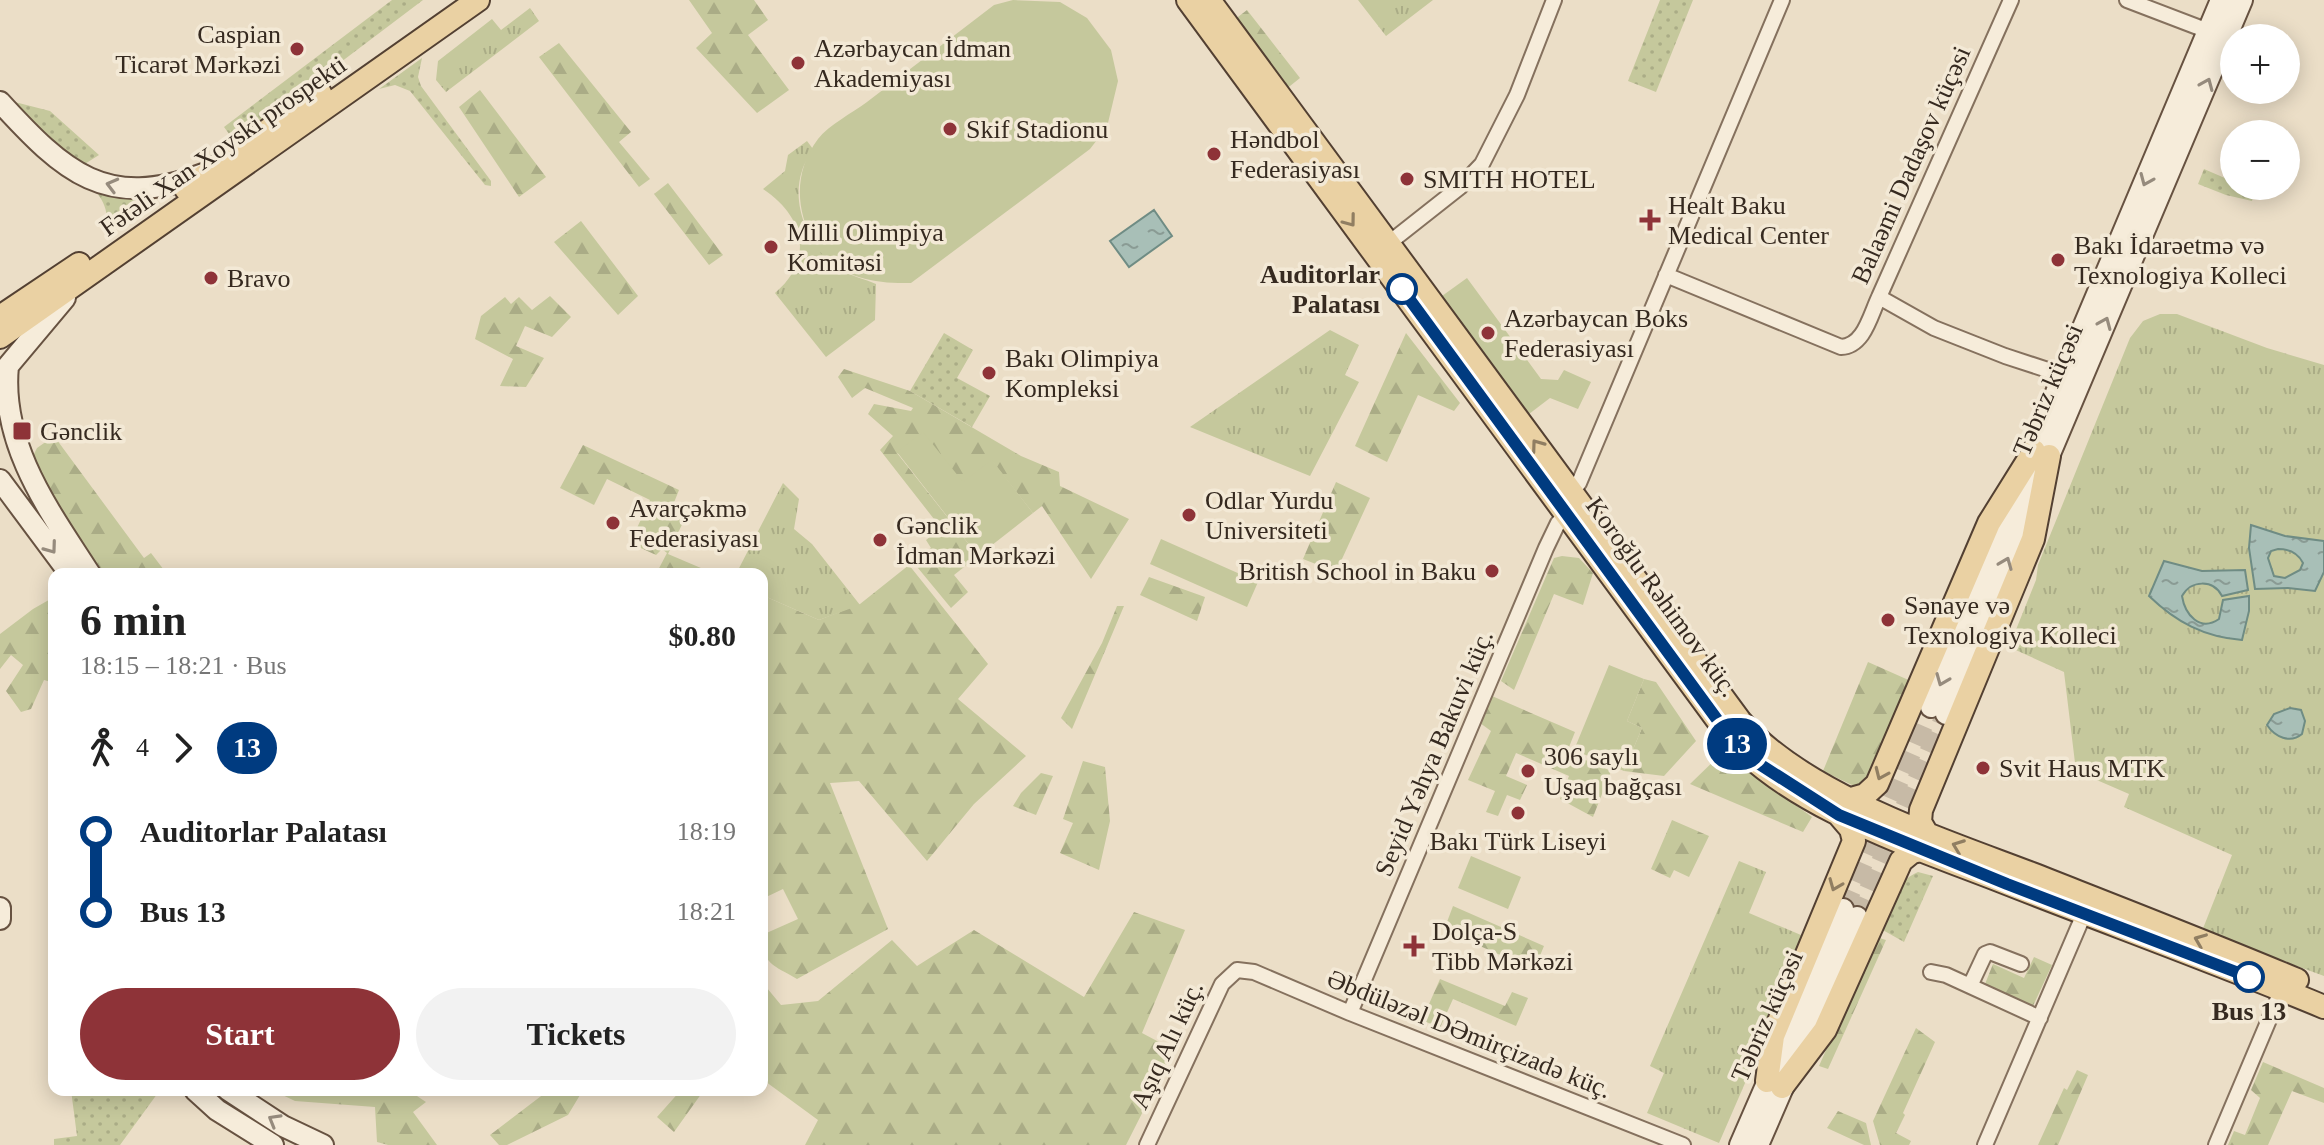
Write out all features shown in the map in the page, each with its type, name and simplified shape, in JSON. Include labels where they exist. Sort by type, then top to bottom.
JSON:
[{"type":"main road","name":"Fətəli Xan Xoyski prospekti","points":[[0,317],[451,0]]},
{"type":"main road","name":"Fətəli Xan Xoyski prospekti","points":[[0,337],[478,0]]},
{"type":"main road","name":"Koroğlu Rəhimov küç.","points":[[1188,0],[1737,745],[1779,778],[2084,914],[2324,1007]]},
{"type":"main road","name":"Koroğlu Rəhimov küç.","points":[[1209,0],[1389,243],[1576,485],[1751,734],[1845,807]]},
{"type":"main road","name":"Təbriz küçəsi","points":[[1939,710],[2041,453],[2218,34],[2221,0]]},
{"type":"main road","name":"Təbriz küçəsi","points":[[2041,453],[2063,375],[2218,34],[2242,0]]},
{"type":"main road","points":[[0,102],[56,156],[80,173],[110,187],[146,189],[176,183],[214,169]]},
{"type":"main road","points":[[77,283],[4,358],[1,413],[5,440],[13,463],[86,568]]},
{"type":"main road","points":[[1775,1084],[1773,1036],[1854,841],[1845,807],[1877,784],[1989,523],[2041,453]]},
{"type":"main road","points":[[1775,1084],[1825,1030],[1901,861],[1924,842],[1921,810],[2033,539],[2041,453]]},
{"type":"main road","points":[[0,480],[66,568]]},
{"type":"main road","name":"Koroğlu Rəhimov küç.","points":[[1924,842],[2193,937],[2324,991]]},
{"type":"main road","points":[[0,908],[0,919]]},
{"type":"main road","name":"Təbriz küçəsi","points":[[1740,1145],[1775,1084],[1850,913]]},
{"type":"main road","name":"Təbriz küçəsi","points":[[1758,1145],[1775,1084]]},
{"type":"main road","points":[[204,1096],[217,1110],[273,1145]]},
{"type":"main road","points":[[237,1096],[283,1126],[323,1145]]},
{"type":"street","points":[[1389,243],[1460,187],[1482,164],[1517,95],[1554,0]]},
{"type":"street","points":[[1576,485],[1782,0]]},
{"type":"street","name":"Balaəmi Dadaşov küçəsi","points":[[1666,275],[1841,347],[1851,346],[1859,340],[2011,0]]},
{"type":"street","points":[[2127,0],[2218,34]]},
{"type":"street","points":[[1879,297],[1934,328],[2063,375]]},
{"type":"street","name":"Seyid Yəhya Bakuvi küç.","points":[[1350,1013],[1546,548],[1558,523],[1566,515]]},
{"type":"street","points":[[1985,1145],[2084,914]]},
{"type":"street","points":[[1970,986],[1985,954],[1990,952],[2021,964]]},
{"type":"street","name":"Əbdüləzəl DƏmirçizadə küç.","points":[[1237,970],[1254,972],[1683,1145]]},
{"type":"street","name":"Aşıq Alı küç.","points":[[1147,1145],[1222,984],[1237,970]]},
{"type":"street","points":[[1931,972],[1946,975],[2040,1018]]},
{"type":"street","points":[[2216,1145],[2282,989]]},
{"type":"green space","points":[[392,0],[423,0],[235,142],[224,127]]},
{"type":"green space","points":[[689,0],[754,0],[768,20],[748,35],[789,90],[757,113],[696,48],[712,33]]},
{"type":"green space","points":[[1013,0],[1060,2],[1087,18],[1111,50],[1118,81],[1107,127],[1090,149],[911,283],[870,280],[833,264],[814,243],[801,204],[801,177],[810,151],[818,139],[994,5]]},
{"type":"green space","points":[[1358,0],[1433,0],[1386,36]]},
{"type":"green space","points":[[1660,0],[1693,0],[1656,92],[1628,81]]},
{"type":"green space","points":[[530,8],[539,21],[446,92],[436,80],[438,61],[492,19],[501,30]]},
{"type":"green space","points":[[1247,10],[1300,78],[1285,90],[1234,20]]},
{"type":"green space","points":[[559,43],[631,132],[619,142],[650,179],[639,187],[539,57]]},
{"type":"green space","points":[[422,58],[418,77],[421,86],[491,181],[491,186],[485,185],[410,91],[395,85],[379,89]]},
{"type":"green space","points":[[480,90],[546,177],[519,197],[459,107]]},
{"type":"green space","points":[[3,99],[50,111],[99,155],[80,167]]},
{"type":"green space","points":[[807,141],[813,149],[803,168],[799,199],[801,213],[812,239],[830,261],[845,272],[876,284],[875,320],[826,357],[775,293],[796,266],[800,252],[799,238],[788,212],[763,189],[785,171],[788,155]]},
{"type":"green space","points":[[2204,169],[2220,176],[2220,193],[2198,184]]},
{"type":"green space","points":[[668,183],[723,255],[709,265],[654,194]]},
{"type":"green space","points":[[97,193],[130,198],[164,193],[105,235],[106,213]]},
{"type":"green space","points":[[581,221],[638,296],[618,315],[554,242]]},
{"type":"green space","name":"Azərbaycan Boks Federasiyası","points":[[1467,278],[1541,379],[1558,380],[1564,370],[1591,382],[1578,409],[1550,398],[1529,414],[1442,296]]},
{"type":"green space","points":[[550,296],[571,317],[552,337],[525,326],[516,346],[544,358],[526,387],[500,386],[513,359],[475,339],[481,316],[505,297],[511,304],[519,297],[532,310]]},
{"type":"green space","points":[[2160,314],[2177,314],[2267,348],[2324,365],[2324,976],[2202,931],[2232,855],[2124,807],[2129,794],[2076,771],[2064,672],[2009,647],[2036,580],[2038,565],[2130,338],[2143,321]]},
{"type":"green space","points":[[1330,330],[1359,345],[1345,375],[1359,382],[1310,476],[1190,427]]},
{"type":"green space","points":[[944,333],[973,350],[957,378],[990,396],[972,427],[910,391]]},
{"type":"green space","points":[[1406,333],[1460,403],[1454,411],[1418,395],[1387,462],[1355,446]]},
{"type":"green space","points":[[844,369],[910,391],[1021,456],[1059,472],[1060,486],[1129,519],[1091,579],[1042,506],[1033,513],[992,461],[963,483],[897,453],[978,556],[954,575],[968,592],[951,608],[913,562],[931,548],[926,540],[941,528],[880,450],[893,436],[868,414],[874,404],[911,411],[913,408],[865,388],[852,398],[838,377]]},
{"type":"green space","points":[[923,432],[963,482],[992,460],[1033,513],[978,556],[897,452]]},
{"type":"green space","points":[[54,436],[144,558],[151,553],[162,568],[99,568],[29,464],[37,448]]},
{"type":"green space","points":[[583,445],[679,490],[673,505],[687,514],[668,554],[701,568],[659,568],[667,553],[662,549],[656,555],[630,543],[650,500],[607,479],[594,505],[560,488]]},
{"type":"green space","points":[[1336,482],[1370,498],[1336,572],[1303,559]]},
{"type":"green space","points":[[783,483],[799,499],[794,529],[812,544],[860,605],[819,620],[768,598],[768,568],[739,568]]},
{"type":"green space","points":[[1161,539],[1258,582],[1247,607],[1150,564]]},
{"type":"green space","points":[[1554,558],[1579,558],[1593,573],[1583,605],[1554,594],[1514,690],[1501,681]]},
{"type":"green space","points":[[909,565],[988,664],[958,699],[1026,756],[974,804],[927,861],[859,781],[830,783],[888,929],[797,979],[768,959],[768,932],[798,919],[783,889],[768,896],[768,598],[819,620],[860,604]]},
{"type":"green space","points":[[1149,577],[1205,597],[1197,621],[1140,595]]},
{"type":"green space","points":[[48,600],[48,681],[44,680],[31,709],[21,712],[6,691],[23,665],[11,655],[0,669],[0,634]]},
{"type":"green space","points":[[1117,606],[1124,606],[1072,729],[1061,718],[1102,643]]},
{"type":"green space","points":[[1868,662],[1913,682],[1866,786],[1854,786],[1823,771]]},
{"type":"green space","points":[[1609,665],[1644,679],[1627,721],[1642,728],[1624,771],[1574,750]]},
{"type":"green space","points":[[1644,679],[1656,682],[1696,741],[1664,776],[1624,771],[1642,728],[1627,721]]},
{"type":"green space","points":[[1492,696],[1575,732],[1567,752],[1611,771],[1593,817],[1560,799],[1569,776],[1516,753],[1506,776],[1527,785],[1520,800],[1507,795],[1498,816],[1486,812],[1495,791],[1468,780],[1491,731],[1480,723]]},
{"type":"green space","points":[[1723,752],[1812,817],[1803,832],[1690,784]]},
{"type":"green space","points":[[1083,761],[1105,767],[1110,821],[1099,870],[1060,853],[1073,823],[1063,819]]},
{"type":"green space","points":[[1041,773],[1053,776],[1036,815],[1013,806],[1021,793]]},
{"type":"green space","points":[[1672,820],[1709,836],[1689,877],[1674,870],[1670,878],[1651,869]]},
{"type":"green space","points":[[1471,856],[1521,877],[1508,909],[1458,888]]},
{"type":"green space","points":[[1739,861],[1766,872],[1749,913],[1808,938],[1719,1143],[1647,1113],[1664,1073],[1650,1066]]},
{"type":"green space","points":[[1918,872],[1933,876],[1904,942],[1881,929],[1899,888]]},
{"type":"green space","points":[[1453,906],[1544,946],[1534,970],[1444,930]]},
{"type":"green space","points":[[1134,912],[1185,930],[1142,1033],[1174,1050],[1126,1145],[805,1145],[818,1120],[768,1083],[768,989],[781,1005],[818,1001],[892,940],[917,966],[974,930],[1084,997]]},
{"type":"green space","points":[[1876,937],[1886,940],[1828,1069],[1819,1066]]},
{"type":"green space","points":[[2034,957],[2052,965],[2033,1006],[1985,984],[1993,964],[2024,978]]},
{"type":"green space","points":[[1440,979],[1505,1006],[1512,992],[1528,998],[1516,1026],[1453,999],[1440,1028],[1422,1020]]},
{"type":"green space","points":[[1916,1028],[1935,1042],[1896,1133],[1911,1141],[1909,1145],[1880,1145],[1873,1121]]},
{"type":"green space","points":[[2263,1062],[2324,1088],[2324,1103],[2292,1091],[2268,1145],[2228,1145],[2234,1131],[2245,1135],[2260,1098],[2251,1090]]},
{"type":"green space","points":[[2077,1070],[2088,1075],[2058,1145],[2038,1145],[2064,1088],[2067,1090]]},
{"type":"green space","points":[[72,1096],[156,1096],[120,1145],[54,1145],[54,1139],[77,1136]]},
{"type":"green space","points":[[285,1096],[417,1096],[426,1102],[413,1112],[437,1145],[388,1145],[377,1142],[375,1107],[295,1101]]},
{"type":"green space","points":[[541,1096],[579,1096],[568,1115],[507,1145],[499,1145],[490,1135]]},
{"type":"green space","points":[[676,1096],[700,1096],[674,1132],[657,1117]]},
{"type":"green space","points":[[1838,1111],[1866,1123],[1871,1145],[1864,1145],[1827,1128]]},
{"type":"water","points":[[1154,210],[1172,236],[1129,267],[1110,241]]},
{"type":"water","points":[[2251,525],[2285,536],[2324,541],[2324,572],[2315,591],[2255,589],[2249,548]],"holes":[[[2278,549],[2296,554],[2303,563],[2300,570],[2285,578],[2274,576],[2268,558],[2271,551]]]},
{"type":"water","points":[[2164,561],[2202,571],[2245,570],[2248,590],[2222,596],[2208,584],[2196,584],[2182,596],[2194,620],[2206,624],[2219,619],[2223,600],[2249,596],[2242,640],[2215,636],[2191,627],[2149,596]]},
{"type":"water","points":[[2290,708],[2301,710],[2305,721],[2302,734],[2288,739],[2278,736],[2267,725],[2274,714]]},
{"type":"tunnel","points":[[1843,909],[1931,707]]},
{"type":"tunnel","points":[[1857,917],[1946,714]]},
{"type":"bus line","name":"13","points":[[1402,289],[1727,733],[1753,760],[1839,815],[2007,884],[2249,977]]},
{"type":"place","name":"Caspian Ticarət Mərkəzi","points":[[297,49]]},
{"type":"place","name":"Azərbaycan İdman Akademiyası","points":[[798,63]]},
{"type":"place","name":"Skif Stadionu","points":[[950,129]]},
{"type":"place","name":"Həndbol Federasiyası","points":[[1214,154]]},
{"type":"place","name":"SMITH HOTEL","points":[[1407,179]]},
{"type":"place","name":"Healt Baku Medical Center","points":[[1650,220]]},
{"type":"place","name":"Milli Olimpiya Komitəsi","points":[[771,247]]},
{"type":"place","name":"Bakı İdarəetmə və Texnologiya Kolleci","points":[[2058,260]]},
{"type":"place","name":"Bravo","points":[[211,278]]},
{"type":"place","name":"Auditorlar Palatası","points":[[1402,289]]},
{"type":"place","name":"Azərbaycan Boks Federasiyası","points":[[1488,333]]},
{"type":"place","name":"Bakı Olimpiya Kompleksi","points":[[989,373]]},
{"type":"place","name":"Gənclik","points":[[22,431]]},
{"type":"place","name":"Odlar Yurdu Universiteti","points":[[1189,515]]},
{"type":"place","name":"Avarçəkmə Federasiyası","points":[[613,523]]},
{"type":"place","name":"Gənclik İdman Mərkəzi","points":[[880,540]]},
{"type":"place","name":"British School in Baku","points":[[1492,571]]},
{"type":"place","name":"Sənaye və Texnologiya Kolleci","points":[[1888,620]]},
{"type":"place","name":"Svit Haus MTK","points":[[1983,768]]},
{"type":"place","name":"306 saylı Uşaq bağçası","points":[[1528,771]]},
{"type":"place","name":"Bakı Türk Liseyi","points":[[1518,813]]},
{"type":"place","name":"Dolça-S Tibb Mərkəzi","points":[[1414,946]]},
{"type":"place","name":"Bus 13","points":[[2249,977]]}]
